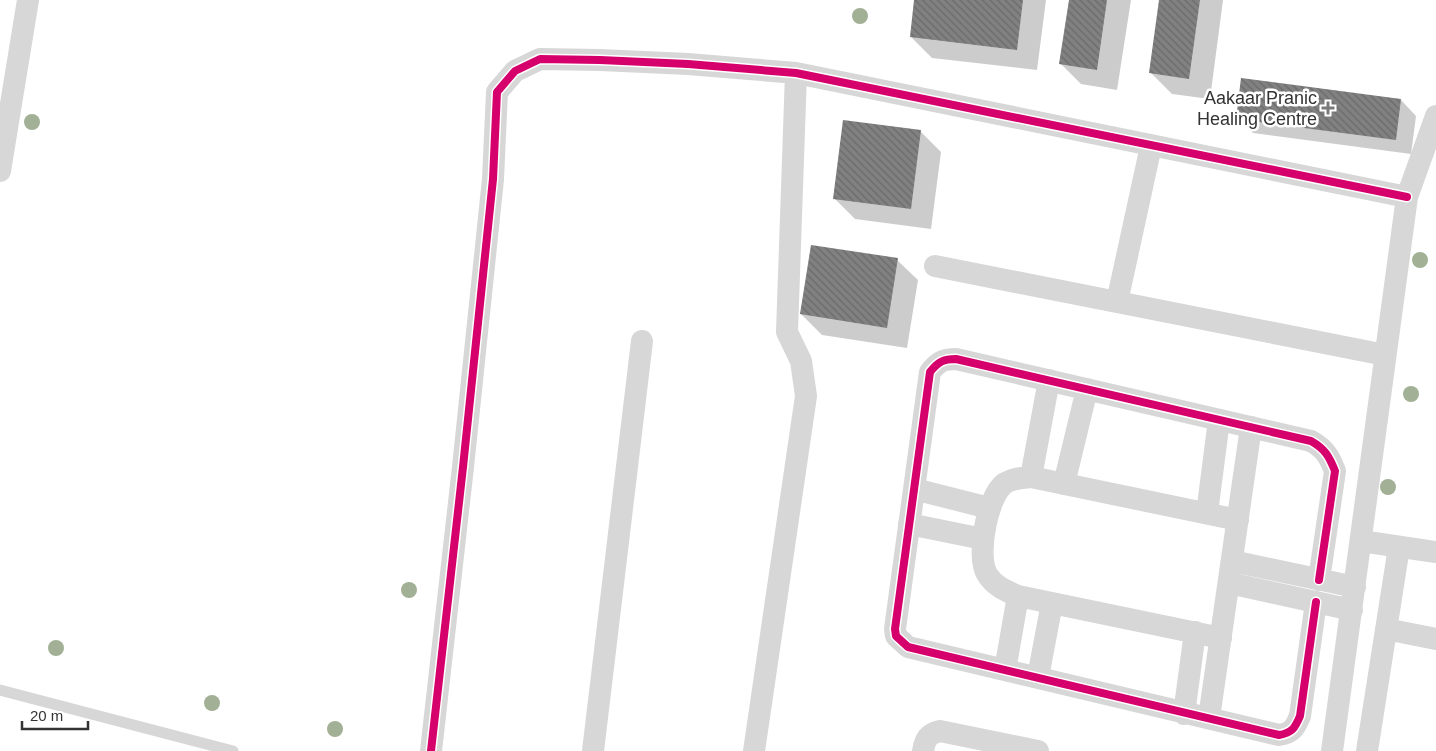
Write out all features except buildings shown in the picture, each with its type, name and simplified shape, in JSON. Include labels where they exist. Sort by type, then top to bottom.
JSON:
[{"type":"street","points":[[0,170],[28,0]]},
{"type":"street","points":[[431,751],[492,189],[497,92],[515,71],[540,60],[600,60],[688,64],[796,73],[1407,197]]},
{"type":"street","points":[[754,751],[806,396],[801,361],[787,332],[796,73]]},
{"type":"street","points":[[1332,751],[1407,197],[1436,116]]},
{"type":"street","points":[[1117,302],[1151,146]]},
{"type":"street","points":[[935,266],[1385,355]]},
{"type":"street","points":[[593,751],[642,341]]},
{"type":"street","points":[[1316,602],[1300,716],[1296,726],[1289,733],[1279,735],[1184,714],[908,646],[896,636],[895,629],[930,372],[944,359],[956,359],[1311,441],[1322,447],[1335,471],[1319,580]]},
{"type":"street","points":[[1031,477],[1048,380]]},
{"type":"street","points":[[1064,484],[1087,389]]},
{"type":"street","points":[[1207,513],[1219,420]]},
{"type":"street","points":[[1209,718],[1251,427]]},
{"type":"street","points":[[1221,638],[1018,596],[1000,588],[991,580],[986,572],[984,564],[984,539],[989,508],[994,495],[1004,483],[1015,478],[1031,477],[1238,520]]},
{"type":"street","points":[[914,489],[989,508]]},
{"type":"street","points":[[909,524],[984,539]]},
{"type":"street","points":[[1361,541],[1436,552]]},
{"type":"street","points":[[1367,751],[1399,547]]},
{"type":"street","points":[[1232,561],[1355,587]]},
{"type":"street","points":[[1229,583],[1352,610]]},
{"type":"street","points":[[1006,670],[1018,596]]},
{"type":"street","points":[[1038,677],[1052,603]]},
{"type":"street","points":[[1386,629],[1436,639]]},
{"type":"street","points":[[1184,714],[1195,632]]},
{"type":"street","points":[[923,751],[927,737],[940,731],[1038,751]]},
{"type":"lane","points":[[0,690],[233,751]]},
{"type":"cycle path","points":[[431,751],[493,179],[497,92],[515,71],[540,59],[688,64],[796,73],[1407,197]]},
{"type":"cycle path","points":[[1316,602],[1300,716],[1292,729],[1287,733],[1279,735],[908,647],[896,636],[895,629],[930,372],[941,362],[956,359],[1311,441],[1326,453],[1335,471],[1319,580]]},
{"type":"place","name":"Aakaar Pranic Healing Centre","points":[[1328,108]]}]
